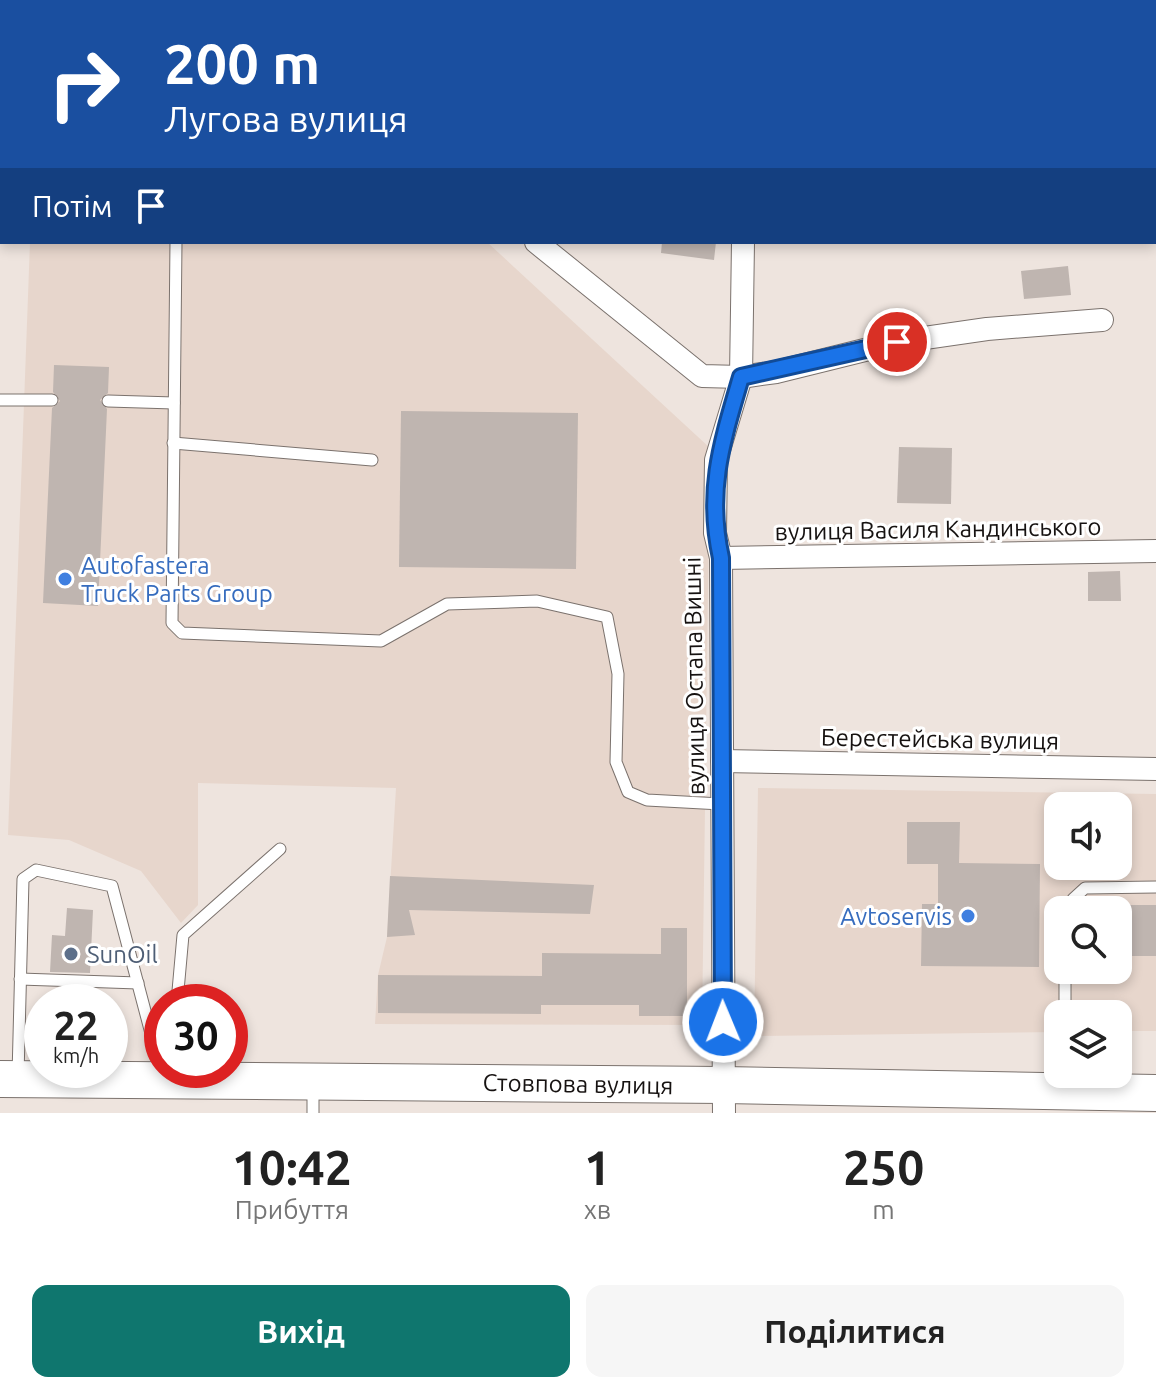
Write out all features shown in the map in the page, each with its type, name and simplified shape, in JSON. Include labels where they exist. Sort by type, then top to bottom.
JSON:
[{"type":"main road","name":"Стовпова вулиця","points":[[9,1079],[144,1076]]},
{"type":"main road","name":"Стовпова вулиця","points":[[248,1088],[313,1097],[724,1099],[1044,1084]]},
{"type":"main road","name":"Стовпова вулиця","points":[[1110,1088],[1156,1093]]},
{"type":"street","points":[[538,244],[702,376],[741,377],[897,342],[987,329],[1102,320]]},
{"type":"street","name":"вулиця Остапа Вишні","points":[[724,1099],[721,558],[715,533],[716,460],[741,377],[743,244]]},
{"type":"street","name":"вулиця Василя Кандинського","points":[[721,558],[1156,551]]},
{"type":"street","name":"Берестейська вулиця","points":[[722,761],[1156,769]]},
{"type":"lane","points":[[176,244],[172,623],[182,633],[381,641],[447,604],[537,601],[607,617],[618,674],[616,762],[628,792],[647,800],[721,804]]},
{"type":"lane","points":[[0,400],[52,400]]},
{"type":"lane","points":[[108,401],[174,403]]},
{"type":"lane","points":[[173,443],[372,460]]},
{"type":"lane","points":[[179,984],[183,935],[280,849]]},
{"type":"lane","points":[[9,1079],[20,979],[23,879],[36,870],[112,886],[144,1002]]},
{"type":"lane","points":[[1076,896],[1085,888],[1156,887]]},
{"type":"lane","points":[[20,979],[138,983]]},
{"type":"shaded area","points":[[30,244],[489,244],[710,448],[702,1025],[375,1024],[378,975],[387,937],[396,788],[198,783],[198,905],[181,923],[141,871],[69,840],[8,835]]},
{"type":"shaded area","points":[[758,788],[1044,792],[1044,880],[1132,880],[1132,794],[1156,794],[1156,1031],[1132,1031],[1132,1000],[1044,1000],[1044,1032],[754,1036]]},
{"type":"building","points":[[662,244],[716,244],[714,260],[661,253]]},
{"type":"building","points":[[1068,266],[1071,295],[1024,299],[1021,271]]},
{"type":"building","points":[[54,365],[109,367],[108,393],[100,400],[107,409],[98,606],[43,603],[52,408],[60,401],[53,392]]},
{"type":"building","points":[[401,411],[578,413],[576,569],[399,567]]},
{"type":"building","points":[[899,447],[952,448],[951,504],[897,503]]},
{"type":"building","points":[[1120,571],[1121,601],[1088,601],[1088,572]]},
{"type":"building","points":[[907,822],[960,822],[959,863],[1040,864],[1039,967],[921,966],[922,904],[938,904],[938,864],[907,864]]},
{"type":"building","points":[[390,876],[594,885],[590,914],[409,910],[415,935],[387,937]]},
{"type":"building","points":[[1132,905],[1156,905],[1156,956],[1132,956]]},
{"type":"building","name":"SunOil","points":[[67,908],[93,910],[90,973],[50,972],[52,935],[65,936]]},
{"type":"building","points":[[661,928],[687,928],[687,1016],[639,1016],[639,1005],[541,1005],[541,1014],[378,1013],[378,975],[542,976],[542,953],[661,954]]},
{"type":"place","name":"Autofastera Truck Parts Group","points":[[65,579]]},
{"type":"place","name":"Avtoservis","points":[[968,916]]},
{"type":"place","name":"SunOil","points":[[71,954]]},
{"type":"route","points":[[723,1022],[721,558],[715,533],[716,460],[741,377],[776,372],[897,342]]}]
